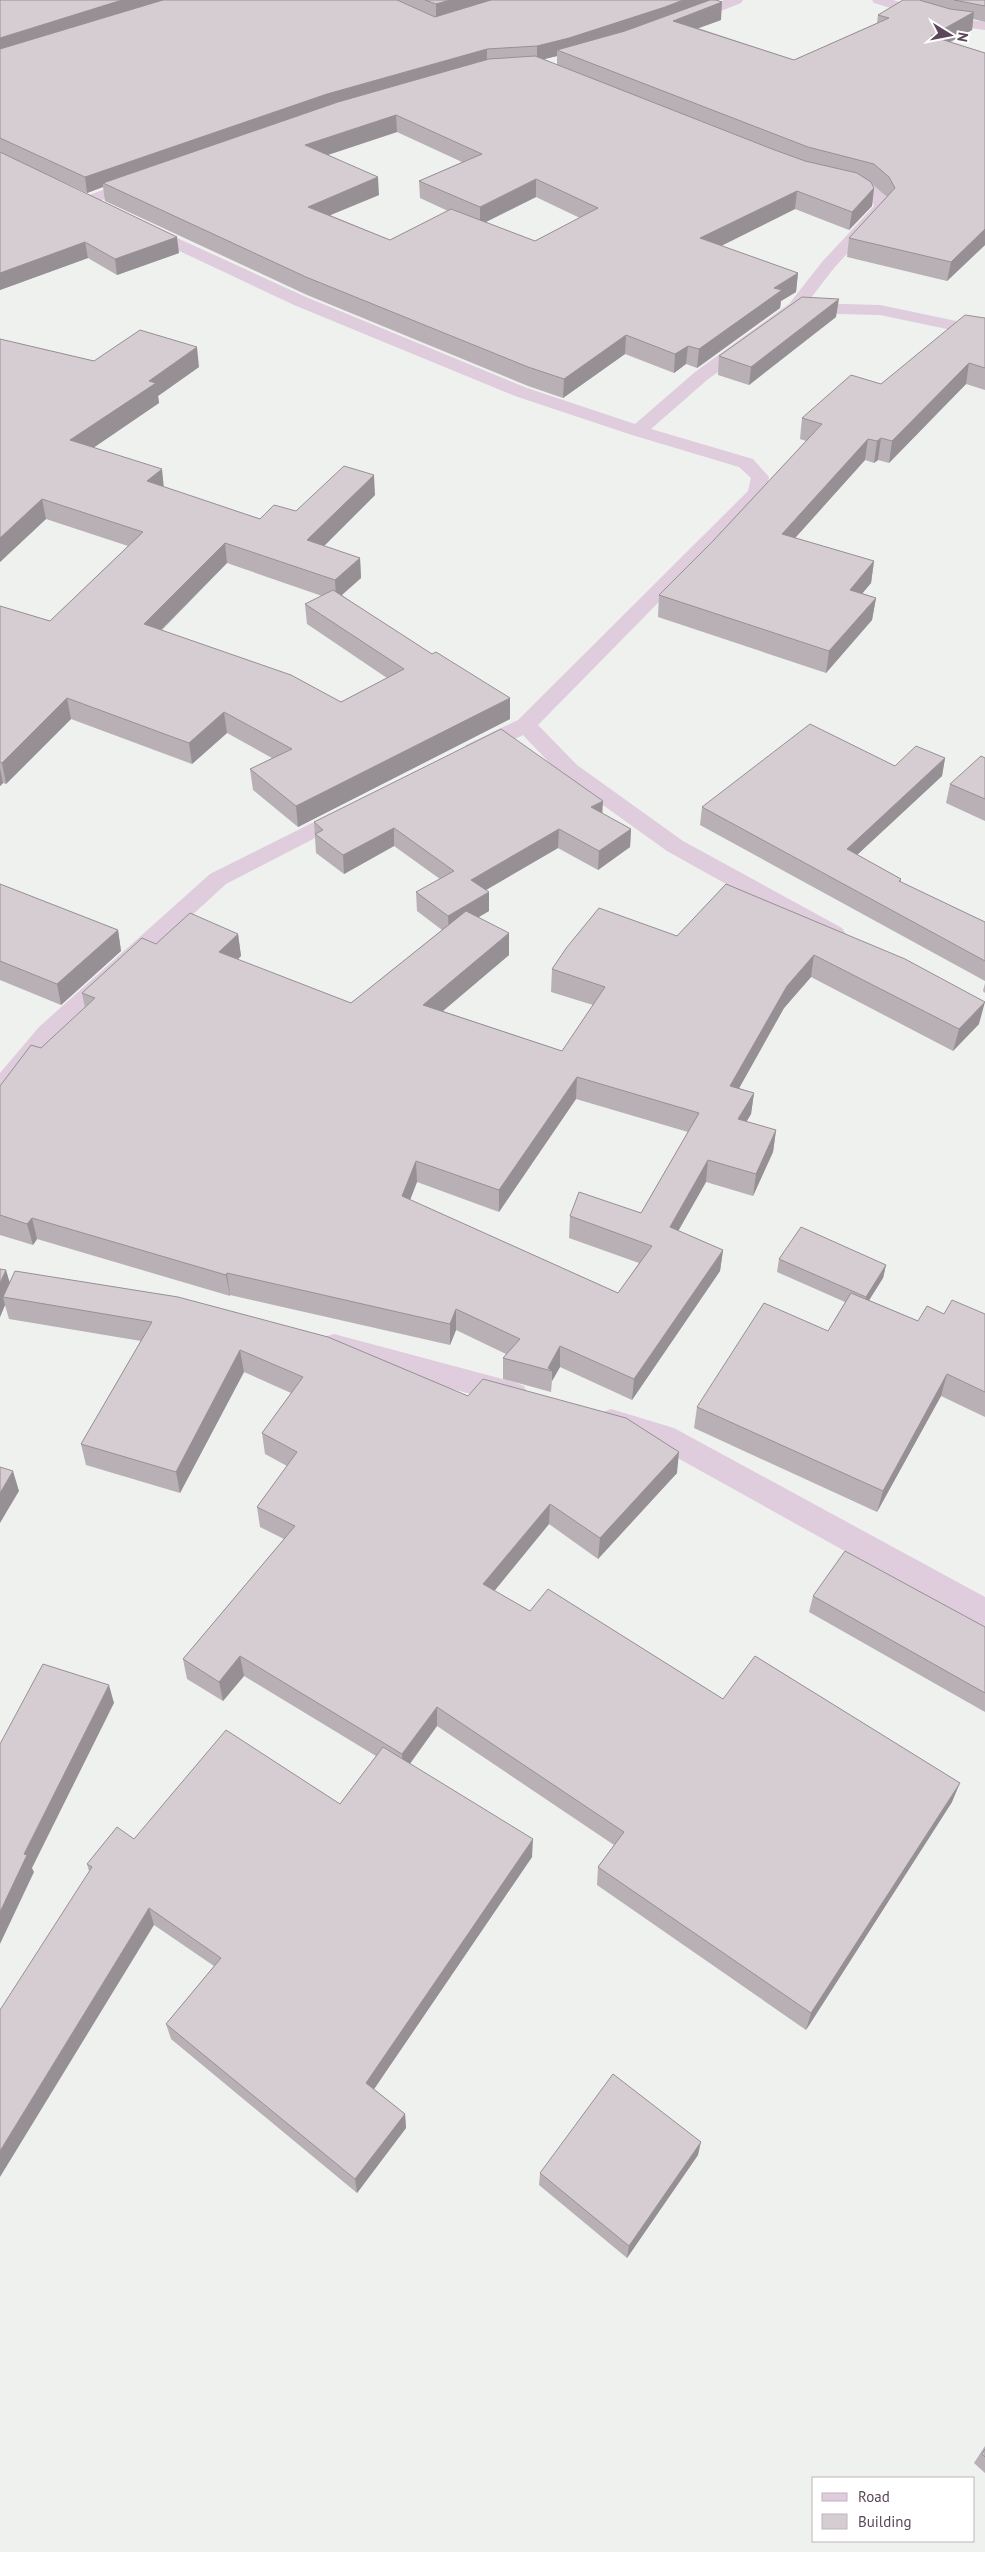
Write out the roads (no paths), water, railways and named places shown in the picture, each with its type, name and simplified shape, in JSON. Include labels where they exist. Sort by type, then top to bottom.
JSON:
[{"type":"street","points":[[678,23],[736,0]]},
{"type":"street","points":[[879,0],[948,21],[985,26]]},
{"type":"street","points":[[638,431],[701,376],[795,308],[828,265],[882,207],[882,201],[876,193],[866,188],[822,177]]},
{"type":"street","points":[[112,214],[77,197],[150,178]]},
{"type":"street","points":[[130,222],[300,301],[521,392],[638,431],[746,463],[760,477],[757,493],[526,725],[454,760]]},
{"type":"street","points":[[795,308],[880,310],[985,332]]},
{"type":"street","points":[[526,725],[569,770],[675,846],[850,943]]},
{"type":"street","points":[[0,1090],[48,1033],[218,879],[365,803]]},
{"type":"street","points":[[308,1339],[535,1400]]},
{"type":"street","points":[[581,1413],[664,1436],[985,1613]]}]
